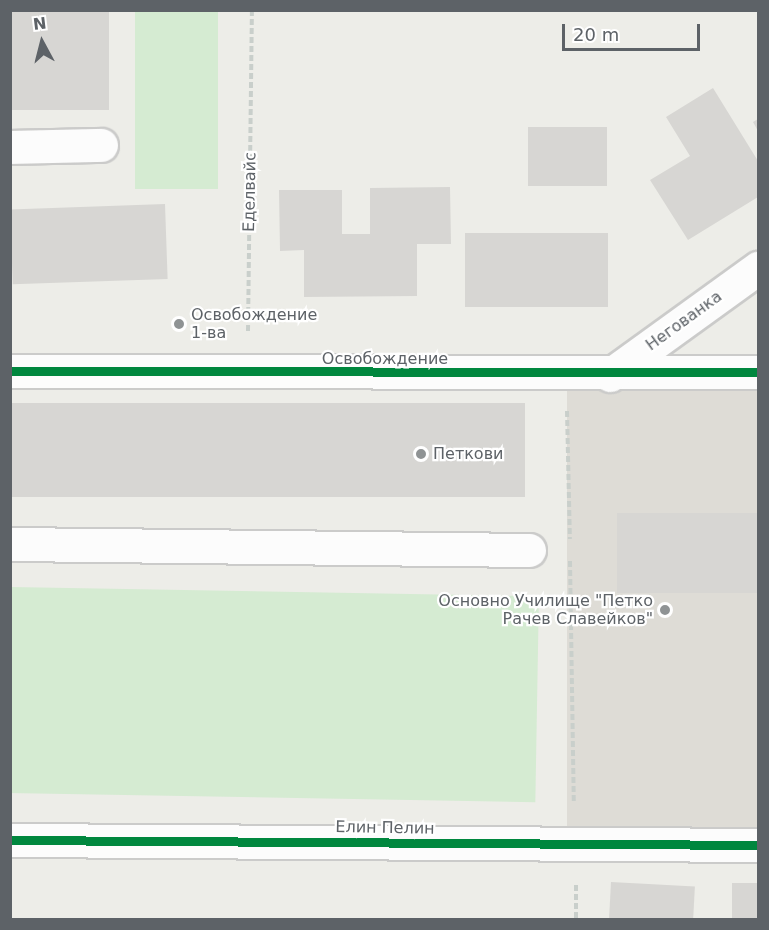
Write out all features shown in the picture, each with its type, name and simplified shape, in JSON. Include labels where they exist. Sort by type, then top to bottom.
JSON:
[{"type":"street","points":[[10,147],[101,145]]},
{"type":"street","name":"Негованка","points":[[610,375],[759,268]]},
{"type":"street","name":"Освобождение","points":[[10,371],[567,375],[759,372]]},
{"type":"street","points":[[10,544],[529,550]]},
{"type":"street","name":"Елин Пелин","points":[[10,840],[759,846]]},
{"type":"path","points":[[567,375],[576,920]]},
{"type":"shaded area","name":"Основно Училище \"Петко Рачев Славейков\"","points":[[567,372],[758,372],[758,845],[567,845]]},
{"type":"green space","points":[[135,11],[218,11],[218,189],[135,189]]},
{"type":"green space","points":[[11,587],[539,596],[535,802],[10,793]]},
{"type":"building","points":[[10,10],[109,10],[109,110],[10,110]]},
{"type":"building","points":[[713,88],[758,161],[758,197],[688,240],[650,180],[690,156],[666,117]]},
{"type":"building","points":[[758,119],[758,131],[753,122]]},
{"type":"building","points":[[528,127],[607,127],[607,186],[528,186]]},
{"type":"building","points":[[450,187],[451,244],[417,244],[417,296],[304,297],[304,250],[280,251],[279,190],[342,190],[342,234],[370,234],[370,188]]},
{"type":"building","points":[[165,204],[168,279],[13,284],[10,209]]},
{"type":"building","points":[[465,233],[608,233],[608,307],[465,307]]},
{"type":"building","points":[[10,403],[525,403],[525,497],[10,497]]},
{"type":"building","points":[[617,513],[758,513],[758,593],[617,593]]},
{"type":"building","points":[[611,882],[695,886],[693,920],[609,920]]},
{"type":"building","points":[[732,883],[758,883],[758,920],[732,920]]},
{"type":"cycle path","points":[[10,371],[758,372]]},
{"type":"cycle path","points":[[10,840],[758,845]]},
{"type":"place","name":"Освобождение 1-ва","points":[[179,324]]},
{"type":"place","name":"Петкови","points":[[421,454]]},
{"type":"place","name":"Основно Училище \"Петко Рачев Славейков\"","points":[[665,610]]}]
